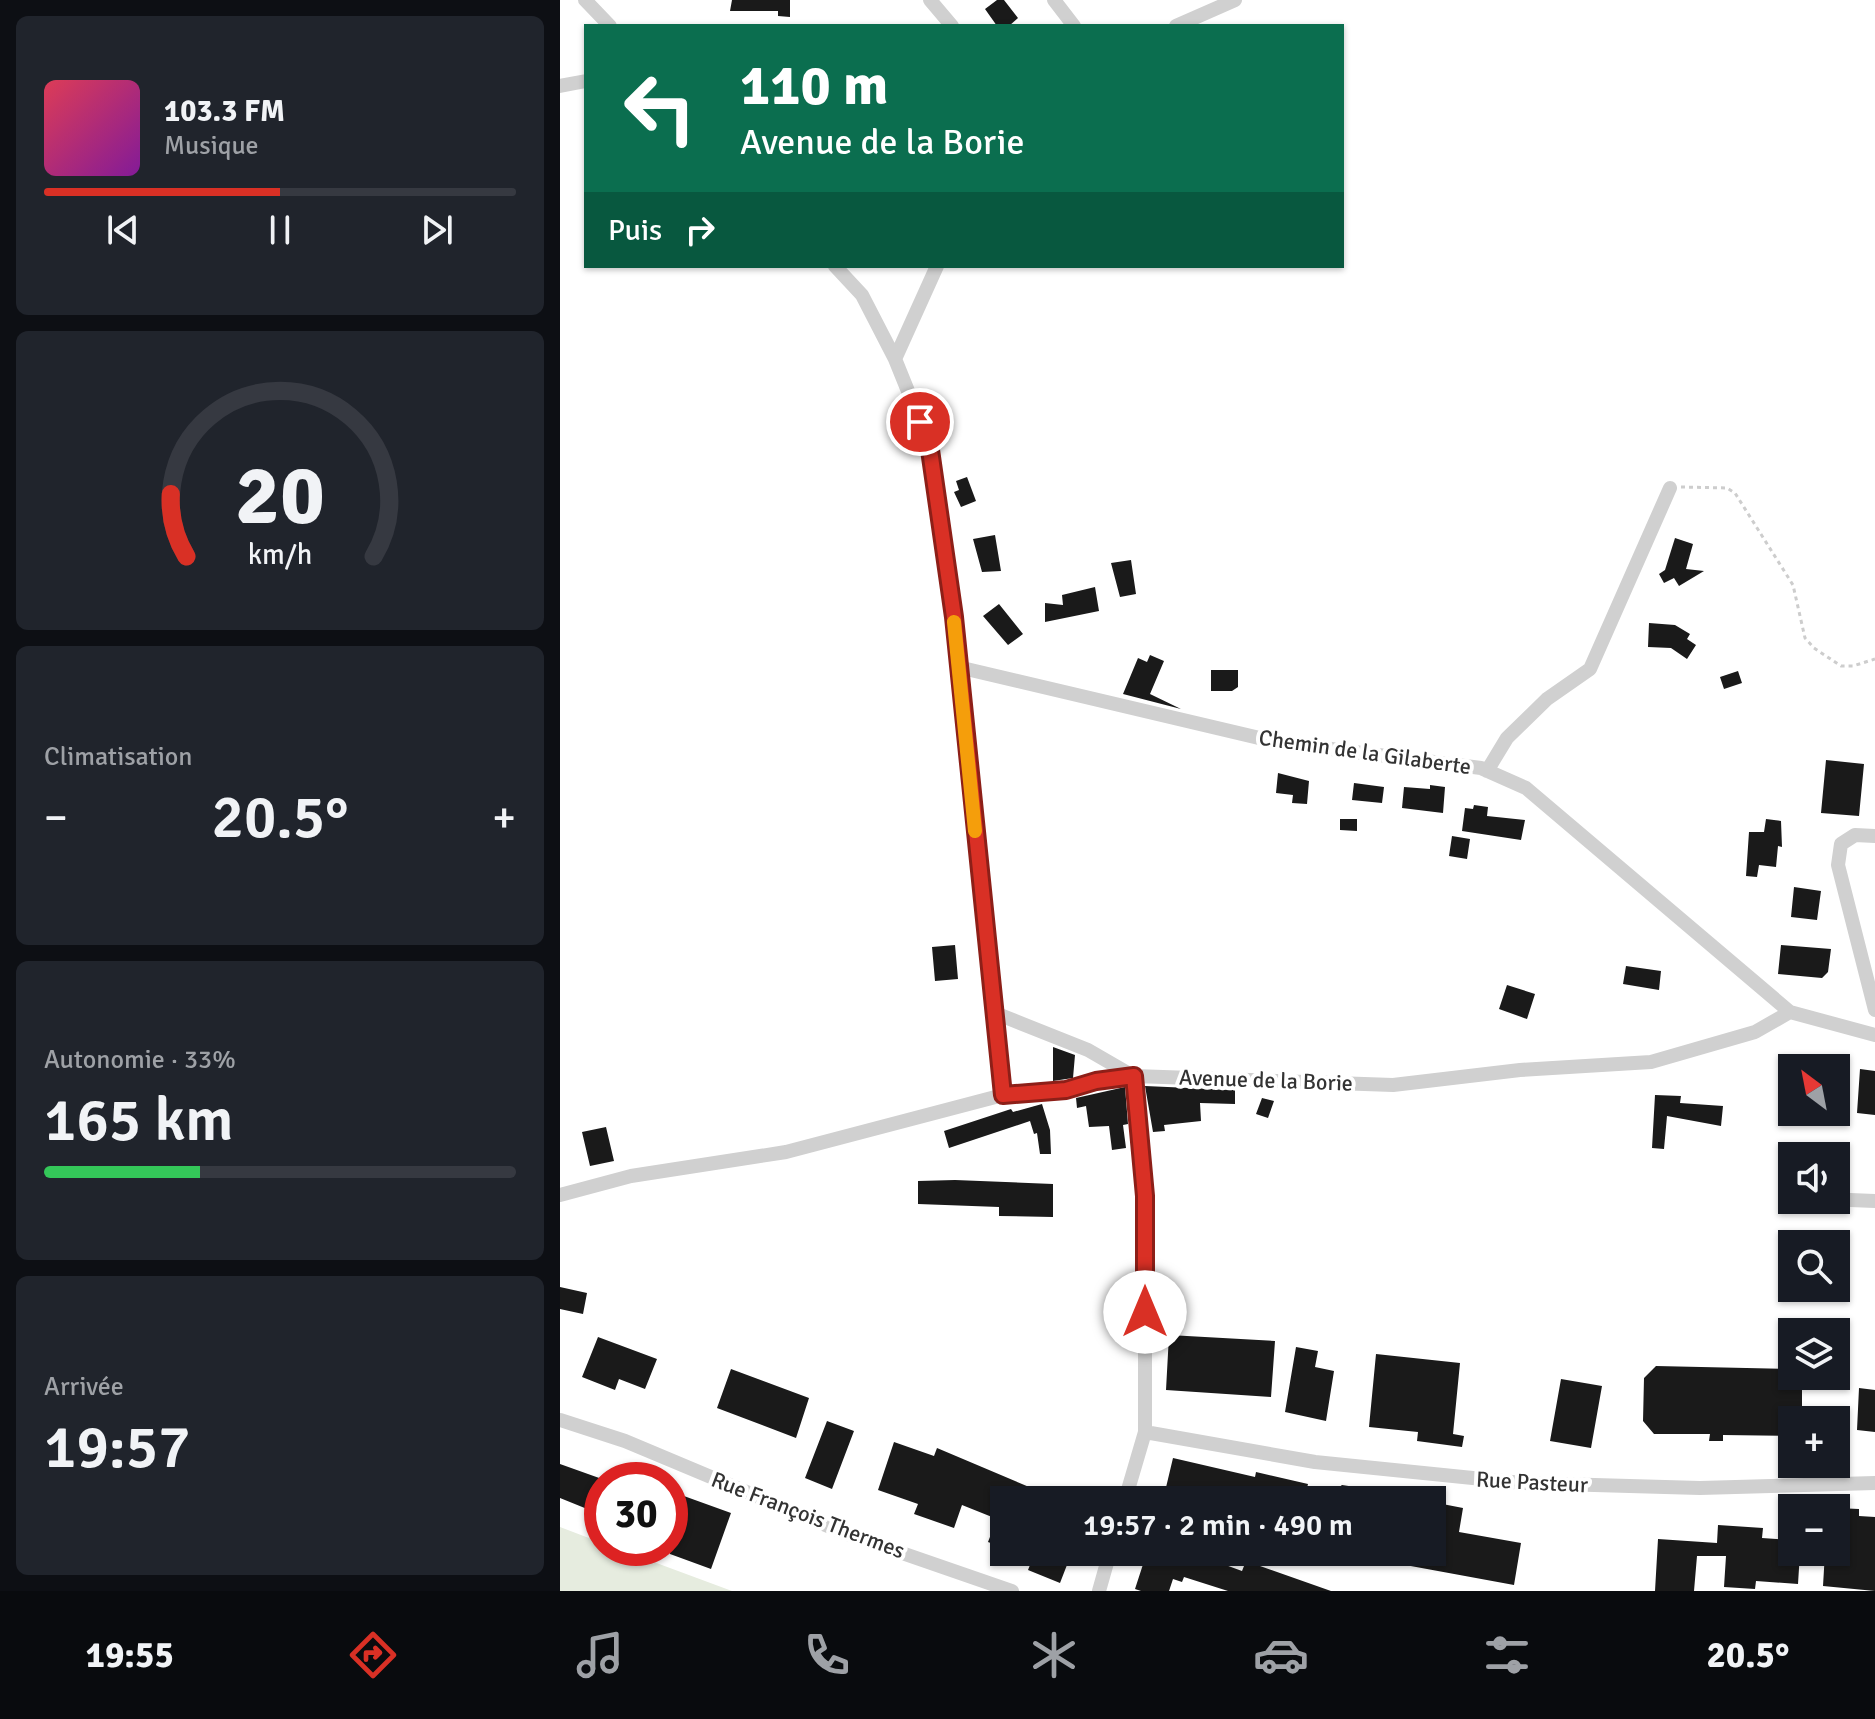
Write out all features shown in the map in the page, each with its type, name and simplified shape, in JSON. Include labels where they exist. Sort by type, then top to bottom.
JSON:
[{"type":"street","points":[[585,0],[608,24]]},
{"type":"street","points":[[930,0],[950,24]]},
{"type":"street","points":[[1054,0],[1072,24]]},
{"type":"street","points":[[1181,24],[1235,0]]},
{"type":"street","points":[[560,86],[584,81]]},
{"type":"street","points":[[837,268],[862,295],[895,359],[929,443],[958,667],[1003,1095]]},
{"type":"street","points":[[895,359],[936,268]]},
{"type":"street","points":[[1487,771],[1507,738],[1547,699],[1590,669],[1670,488]]},
{"type":"street","name":"Chemin de la Gilaberte","points":[[958,667],[1276,742],[1487,771],[1526,788],[1790,1012]]},
{"type":"street","points":[[1875,836],[1855,835],[1841,844],[1838,865],[1875,1010]]},
{"type":"street","points":[[1790,1012],[1875,1035]]},
{"type":"street","name":"Avenue de la Borie","points":[[560,1195],[631,1176],[786,1152],[1003,1095],[1066,1090],[1096,1081],[1134,1076],[1393,1085],[1520,1070],[1651,1062],[1755,1032],[1790,1012]]},
{"type":"street","points":[[995,1013],[1088,1050],[1134,1076],[1145,1196],[1145,1432],[1129,1486]]},
{"type":"street","points":[[1850,1200],[1875,1201]]},
{"type":"street","name":"Rue François Thermes","points":[[560,1420],[625,1441],[847,1534],[1012,1591]]},
{"type":"street","name":"Rue Pasteur","points":[[1145,1432],[1315,1462],[1522,1483],[1700,1488],[1875,1483]]},
{"type":"street","points":[[1099,1591],[1106,1566]]},
{"type":"path","points":[[1670,488],[1727,488],[1735,493],[1793,585],[1805,638],[1841,666],[1853,666],[1875,659]]},
{"type":"shaded area","points":[[560,1527],[584,1536],[584,1566],[665,1566],[732,1591],[560,1591]]},
{"type":"building","points":[[732,0],[790,0],[790,17],[778,16],[778,11],[730,11]]},
{"type":"building","points":[[997,0],[1004,0],[1018,18],[1011,24],[996,24],[985,9]]},
{"type":"building","points":[[967,477],[976,501],[961,507],[954,492],[959,490],[956,481]]},
{"type":"building","points":[[995,535],[1001,571],[982,572],[973,539]]},
{"type":"building","points":[[1675,538],[1693,544],[1686,569],[1704,571],[1679,586],[1674,578],[1664,583],[1659,574],[1665,570]]},
{"type":"building","points":[[1131,560],[1136,594],[1120,597],[1111,563]]},
{"type":"building","points":[[1095,587],[1099,611],[1045,622],[1045,603],[1063,605],[1062,595]]},
{"type":"building","points":[[999,604],[1023,634],[1008,645],[983,616]]},
{"type":"building","points":[[1649,623],[1675,625],[1690,634],[1687,639],[1696,645],[1687,659],[1671,648],[1648,647]]},
{"type":"building","points":[[1150,655],[1164,661],[1150,694],[1181,709],[1123,694],[1138,658],[1147,662]]},
{"type":"building","points":[[1211,670],[1238,670],[1238,687],[1232,691],[1211,691]]},
{"type":"building","points":[[1738,671],[1742,683],[1724,689],[1720,677]]},
{"type":"building","points":[[1826,760],[1864,764],[1859,816],[1821,813]]},
{"type":"building","points":[[1278,773],[1309,781],[1307,804],[1292,803],[1293,795],[1276,793]]},
{"type":"building","points":[[1354,783],[1384,787],[1382,803],[1352,800]]},
{"type":"building","points":[[1430,785],[1445,787],[1443,813],[1402,808],[1404,787],[1430,789]]},
{"type":"building","points":[[1474,805],[1488,807],[1487,816],[1525,820],[1521,840],[1462,831],[1465,808],[1473,809]]},
{"type":"building","points":[[1340,819],[1357,819],[1357,831],[1340,830]]},
{"type":"building","points":[[1766,819],[1781,821],[1782,847],[1778,846],[1776,867],[1759,865],[1757,877],[1746,876],[1749,832],[1764,832]]},
{"type":"building","points":[[1452,836],[1470,839],[1467,859],[1449,856]]},
{"type":"building","points":[[1794,887],[1821,891],[1817,920],[1791,917]]},
{"type":"building","points":[[955,945],[958,979],[935,981],[932,947]]},
{"type":"building","points":[[1781,945],[1831,949],[1828,972],[1822,978],[1778,974]]},
{"type":"building","points":[[1626,966],[1661,971],[1659,990],[1623,984]]},
{"type":"building","points":[[1507,985],[1535,994],[1527,1019],[1499,1009]]},
{"type":"building","points":[[1053,1047],[1075,1055],[1073,1078],[1053,1081]]},
{"type":"building","points":[[1860,1069],[1875,1071],[1875,1115],[1857,1113]]},
{"type":"building","points":[[1145,1086],[1235,1090],[1235,1104],[1200,1103],[1201,1121],[1164,1125],[1165,1131],[1153,1132]]},
{"type":"building","points":[[1125,1087],[1128,1124],[1123,1125],[1126,1148],[1112,1150],[1109,1126],[1089,1127],[1086,1106],[1077,1108],[1076,1098]]},
{"type":"building","points":[[1655,1095],[1681,1096],[1680,1103],[1723,1106],[1721,1126],[1667,1116],[1664,1149],[1652,1148]]},
{"type":"building","points":[[1262,1098],[1274,1101],[1268,1118],[1256,1114]]},
{"type":"building","points":[[1042,1104],[1050,1130],[1051,1154],[1040,1154],[1037,1133],[1034,1134],[1030,1121],[949,1148],[944,1131],[1011,1109],[1013,1112]]},
{"type":"building","points":[[606,1127],[614,1161],[590,1166],[582,1132]]},
{"type":"building","points":[[918,1181],[1053,1184],[1053,1217],[999,1216],[999,1207],[918,1204]]},
{"type":"building","points":[[560,1287],[587,1293],[583,1314],[560,1309]]},
{"type":"building","points":[[1169,1335],[1275,1341],[1271,1397],[1166,1390]]},
{"type":"building","points":[[598,1337],[657,1359],[645,1389],[619,1379],[615,1390],[582,1377]]},
{"type":"building","points":[[1296,1347],[1318,1351],[1315,1367],[1334,1371],[1326,1421],[1285,1412]]},
{"type":"building","points":[[1376,1354],[1460,1363],[1453,1434],[1464,1436],[1462,1447],[1417,1441],[1418,1432],[1369,1427]]},
{"type":"building","points":[[1656,1366],[1778,1369],[1778,1390],[1802,1390],[1802,1406],[1778,1406],[1778,1436],[1723,1435],[1723,1441],[1709,1441],[1710,1434],[1654,1434],[1643,1421],[1644,1378]]},
{"type":"building","points":[[731,1369],[809,1398],[796,1438],[717,1408]]},
{"type":"building","points":[[1561,1379],[1602,1386],[1591,1448],[1550,1441]]},
{"type":"building","points":[[1859,1388],[1875,1390],[1875,1432],[1857,1430]]},
{"type":"building","points":[[827,1421],[854,1431],[832,1489],[805,1478]]},
{"type":"building","points":[[894,1442],[934,1456],[937,1448],[1027,1486],[990,1486],[990,1516],[962,1505],[954,1528],[914,1514],[918,1504],[878,1490]]},
{"type":"building","points":[[1173,1458],[1255,1477],[1256,1472],[1308,1484],[1308,1486],[1166,1486]]},
{"type":"building","points":[[560,1464],[584,1473],[584,1508],[560,1498]]},
{"type":"building","points":[[688,1497],[731,1513],[711,1569],[688,1561]]},
{"type":"building","points":[[1446,1505],[1463,1508],[1459,1532],[1521,1543],[1514,1585],[1411,1566],[1446,1566]]},
{"type":"building","points":[[1850,1509],[1859,1509],[1859,1516],[1875,1517],[1875,1591],[1823,1586],[1824,1566],[1850,1566]]},
{"type":"building","points":[[1718,1525],[1763,1528],[1762,1538],[1778,1539],[1778,1566],[1799,1566],[1798,1584],[1756,1581],[1755,1589],[1724,1587],[1726,1556],[1697,1556],[1694,1591],[1655,1591],[1658,1539],[1717,1543]]},
{"type":"building","points":[[1030,1566],[1067,1566],[1060,1583],[1028,1570]]},
{"type":"building","points":[[1142,1566],[1228,1566],[1242,1571],[1244,1566],[1260,1566],[1331,1591],[1228,1591],[1184,1577],[1182,1582],[1173,1579],[1169,1591],[1135,1589]]},
{"type":"slow traffic","points":[[954,622],[975,831]]},
{"type":"route","points":[[920,422],[929,443],[954,617],[1003,1095],[1066,1090],[1096,1081],[1134,1076],[1145,1196],[1145,1312]]}]
